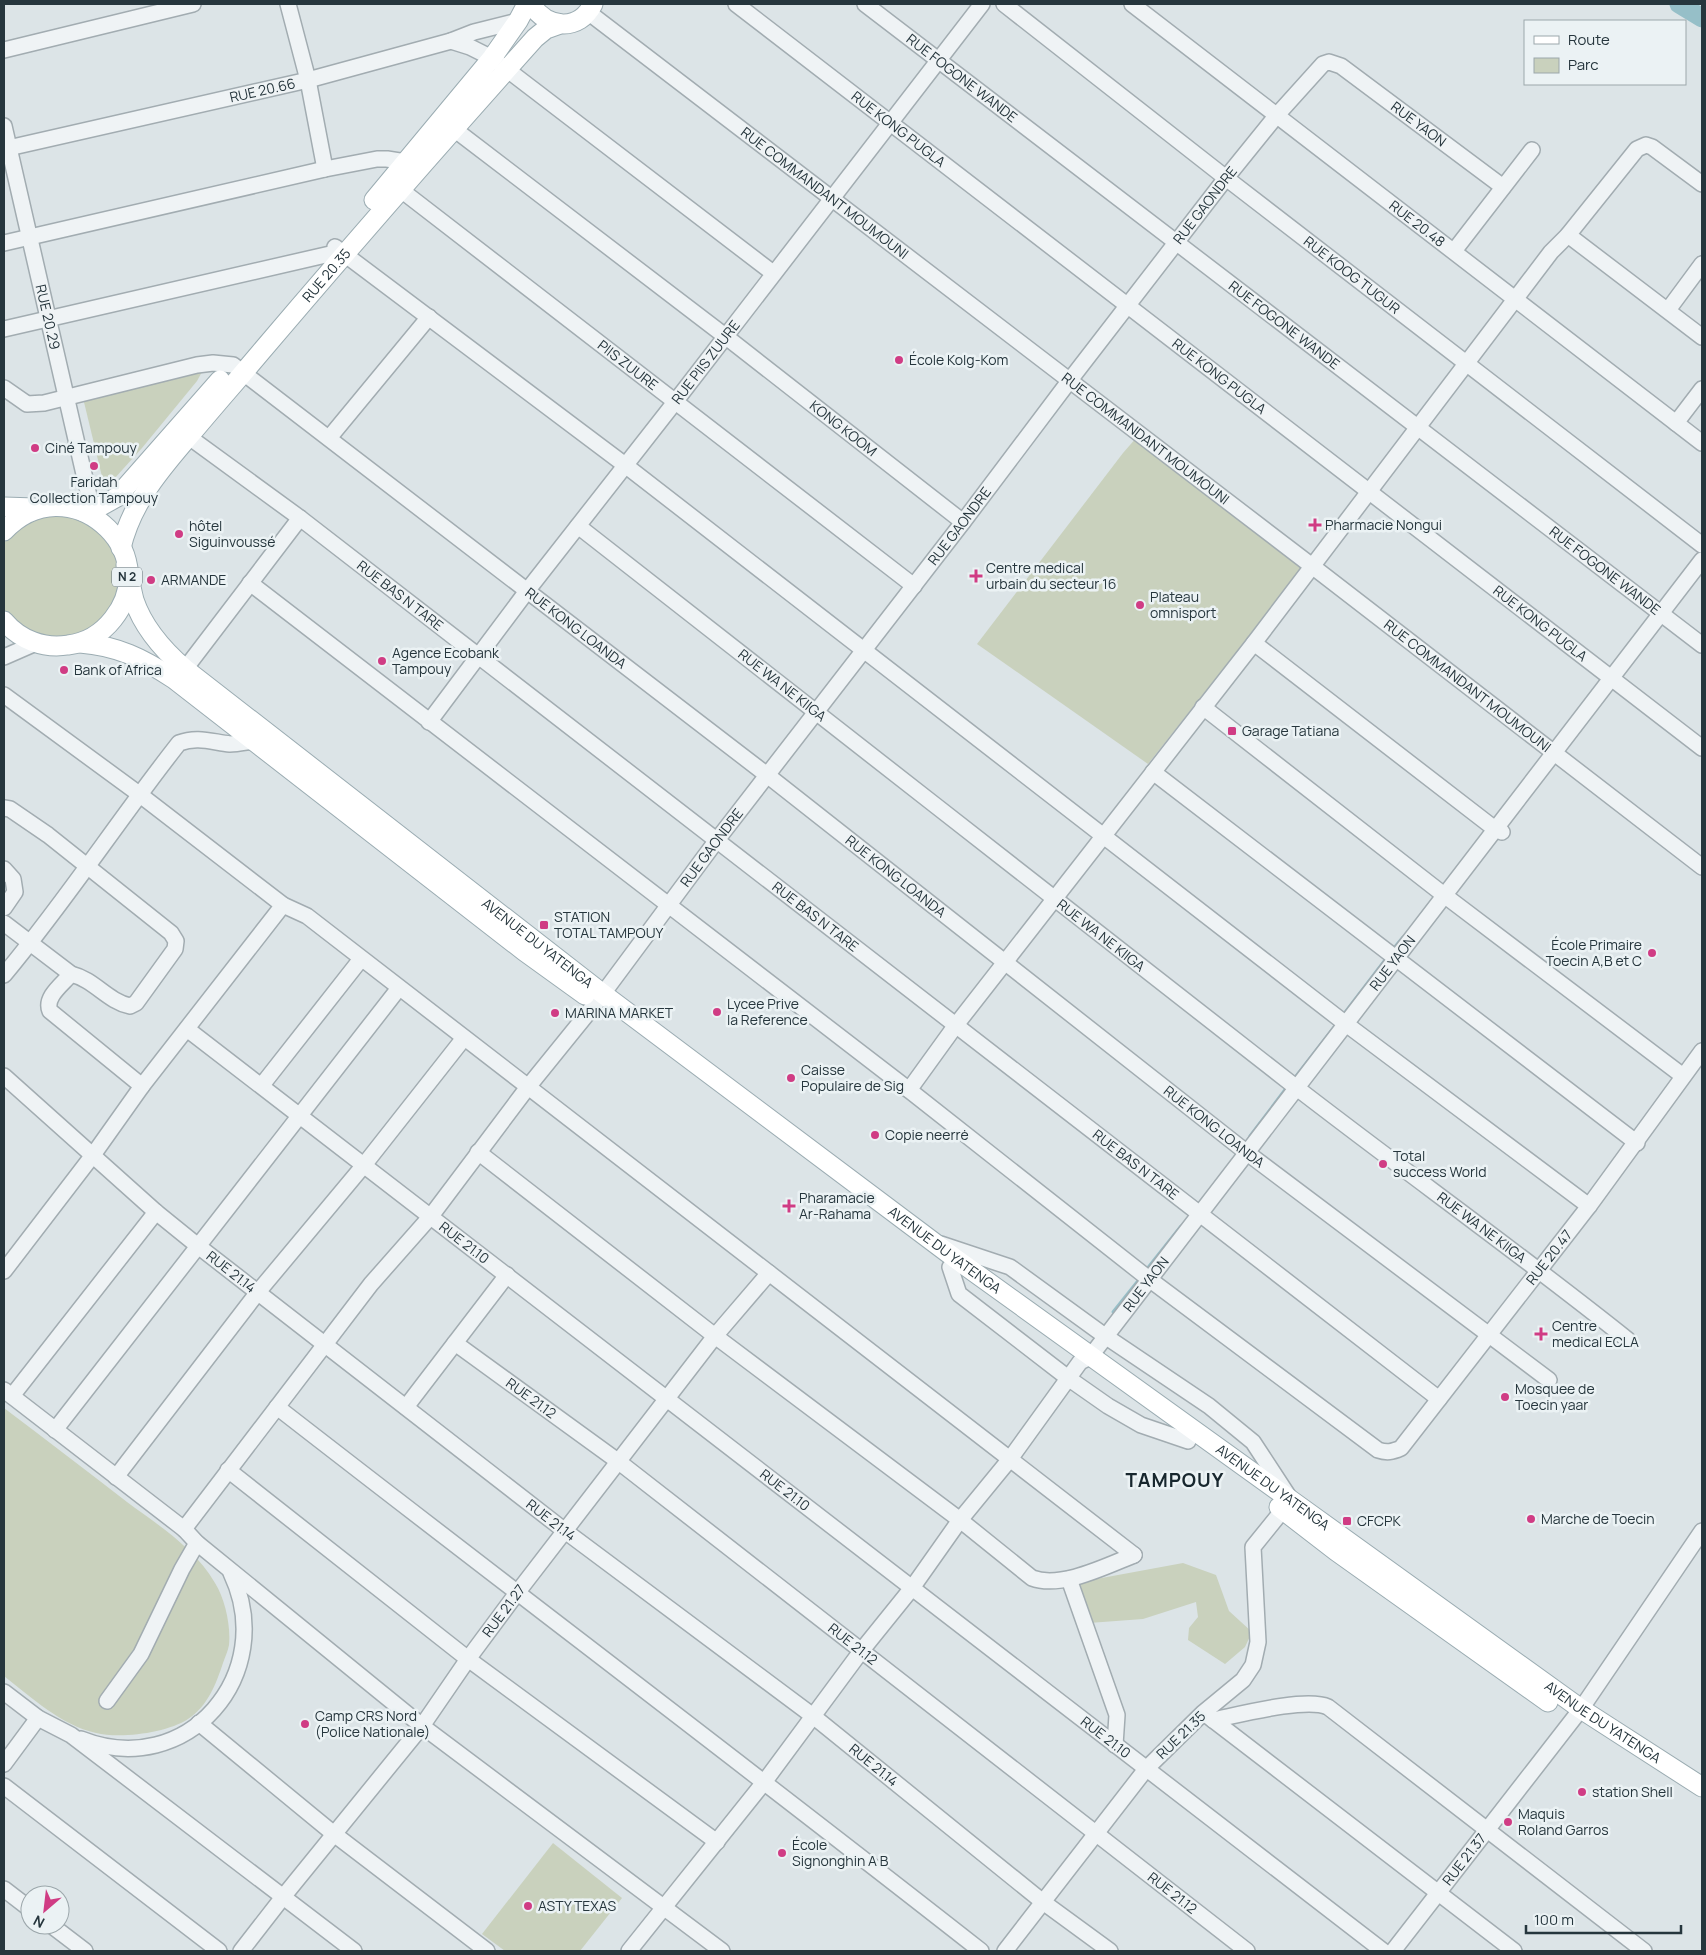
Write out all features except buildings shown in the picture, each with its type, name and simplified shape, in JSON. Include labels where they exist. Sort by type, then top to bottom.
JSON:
[{"type":"main road","name":"RUE 20.35","points":[[87,510],[111,502],[124,489],[239,368],[395,185],[454,129],[500,64],[527,4]]},
{"type":"main road","points":[[531,4],[548,21],[560,24]]},
{"type":"main road","name":"RUE 20.35","points":[[395,185],[406,162],[500,64],[546,29],[576,21],[591,8]]},
{"type":"main road","name":"RUE 20.35","points":[[124,556],[128,524],[140,501],[162,468],[189,437],[239,368]]},
{"type":"main road","name":"N 2","points":[[4,508],[63,507],[87,510],[113,534],[124,556],[127,583],[120,609],[103,630],[80,643],[54,646],[36,643],[17,633],[4,621]]},
{"type":"main road","name":"N 2","points":[[4,531],[22,516],[44,508]]},
{"type":"main road","name":"AVENUE DU YATENGA","points":[[124,556],[135,600],[142,618],[167,653],[303,770],[524,950],[599,999],[934,1242],[1188,1441],[1287,1505]]},
{"type":"main road","name":"AVENUE DU YATENGA","points":[[80,643],[118,649],[149,662],[254,741],[303,770]]},
{"type":"main road","name":"AVENUE DU YATENGA","points":[[599,999],[950,1267],[1085,1359],[1287,1505],[1336,1551],[1577,1714],[1702,1802]]},
{"type":"main road","name":"AVENUE DU YATENGA","points":[[1577,1714],[1702,1787]]},
{"type":"street","points":[[4,50],[193,4]]},
{"type":"street","points":[[288,4],[308,80],[325,169]]},
{"type":"street","name":"RUE KONG PUGLA","points":[[736,4],[1702,748]]},
{"type":"street","name":"RUE FOGONE WANDE","points":[[865,4],[1702,645]]},
{"type":"street","name":"RUE PIIS ZUURE","points":[[429,722],[527,591],[982,4]]},
{"type":"street","name":"RUE KOOG TUGUR","points":[[1004,4],[1226,178],[1702,545]]},
{"type":"street","name":"RUE 20.48","points":[[1132,4],[1702,443]]},
{"type":"street","name":"RUE COMMANDANT MOUMOUNI","points":[[591,8],[832,198],[1702,867]]},
{"type":"street","name":"RUE 20.66","points":[[7,149],[308,80],[451,42],[474,32],[518,21]]},
{"type":"street","points":[[451,42],[470,48],[500,64],[774,273]]},
{"type":"street","name":"RUE GAONDRE","points":[[184,1529],[370,1284],[431,1216],[478,1152],[599,999],[717,840],[1226,178],[1277,115],[1323,64],[1334,63]]},
{"type":"street","name":"RUE YAON","points":[[1334,63],[1370,87],[1503,187]]},
{"type":"street","name":"RUE 20.29","points":[[4,126],[7,149],[66,398],[87,510]]},
{"type":"street","name":"KONG KOOM","points":[[454,129],[725,336],[963,522]]},
{"type":"street","points":[[909,1090],[1005,961],[1254,643],[1418,426],[1468,364],[1551,252],[1568,235],[1636,149],[1646,145],[1652,147],[1702,184]]},
{"type":"street","points":[[1454,251],[1532,150]]},
{"type":"street","points":[[4,243],[325,169],[377,159],[406,162]]},
{"type":"street","name":"PIIS ZUURE","points":[[395,185],[914,586]]},
{"type":"street","points":[[1568,235],[1702,337]]},
{"type":"street","points":[[4,328],[336,254],[429,317],[625,464],[1104,834],[1346,1024],[1589,1206]]},
{"type":"street","points":[[1668,310],[1702,264]]},
{"type":"street","points":[[329,438],[429,317]]},
{"type":"street","points":[[4,388],[27,404],[44,403],[213,363],[239,368]]},
{"type":"street","name":"RUE KONG LOANDA","points":[[239,368],[767,775],[1246,1152],[1549,1380]]},
{"type":"street","points":[[1676,423],[1702,389]]},
{"type":"street","name":"RUE BAS N TARE","points":[[189,437],[300,518],[477,657],[717,840],[1198,1214],[1440,1399]]},
{"type":"street","points":[[185,669],[300,518]]},
{"type":"street","name":"RUE WA NE KIIGA","points":[[578,526],[1296,1087],[1540,1270],[1628,1340]]},
{"type":"street","name":"RUE YAON","points":[[629,1951],[765,1781],[862,1650],[912,1588],[960,1520],[1010,1459],[1068,1378],[1105,1336],[1444,895],[1499,830],[1553,752],[1702,560]]},
{"type":"street","points":[[250,583],[909,1090],[1149,1279]]},
{"type":"street","points":[[4,657],[36,643]]},
{"type":"street","points":[[1254,643],[1499,830]]},
{"type":"street","points":[[4,695],[139,794],[283,905],[307,916],[1134,1555],[1070,1579],[1040,1581],[1032,1578],[960,1520],[716,1336],[478,1152]]},
{"type":"street","points":[[1203,707],[1444,895],[1683,1076]]},
{"type":"street","points":[[4,975],[31,942],[139,794],[179,743],[202,739],[232,744],[254,741]]},
{"type":"street","points":[[1152,772],[1637,1143]]},
{"type":"street","points":[[4,808],[10,809],[48,835],[171,933],[176,941],[174,949],[136,1003],[130,1006],[119,1004],[84,977],[71,974],[4,923]]},
{"type":"street","points":[[4,869],[13,879],[15,892],[4,908]]},
{"type":"street","points":[[4,1271],[93,1155],[142,1086],[283,905]]},
{"type":"street","points":[[262,1085],[361,959]]},
{"type":"street","points":[[71,974],[49,1000],[48,1006],[50,1011],[142,1086]]},
{"type":"street","points":[[55,1430],[399,988]]},
{"type":"street","name":"RUE 21.10","points":[[187,1029],[1383,1951]]},
{"type":"street","points":[[116,1477],[258,1292],[364,1165],[464,1038]]},
{"type":"street","name":"RUE 20.47","points":[[1149,1279],[1378,1450],[1385,1453],[1393,1452],[1401,1448],[1540,1270],[1637,1143],[1702,1051]]},
{"type":"street","name":"RUE 21.14","points":[[4,1076],[156,1212],[198,1246],[565,1531],[812,1716],[1044,1902],[1110,1951]]},
{"type":"street","points":[[156,1212],[8,1393],[184,1529],[197,1543],[422,1726],[722,1951]]},
{"type":"street","points":[[934,1242],[1010,1267],[1105,1336],[1209,1406],[1253,1442],[1287,1505]]},
{"type":"street","points":[[950,1267],[959,1294],[1068,1378],[1108,1406],[1141,1425],[1188,1441]]},
{"type":"street","name":"RUE 21.27","points":[[241,1951],[422,1726],[468,1659],[517,1593],[716,1336],[769,1273]]},
{"type":"street","points":[[406,1407],[506,1275]]},
{"type":"street","name":"RUE 21.12","points":[[455,1343],[619,1462],[1247,1951]]},
{"type":"street","points":[[277,1407],[517,1593],[765,1781],[981,1951]]},
{"type":"street","points":[[228,1470],[468,1659],[716,1842]]},
{"type":"street","name":"RUE 21.35","points":[[1005,1951],[1146,1769],[1208,1716],[1242,1680],[1253,1665],[1258,1642],[1253,1547],[1287,1505]]},
{"type":"street","name":"RUE 21.37","points":[[1393,1951],[1577,1714],[1702,1531]]},
{"type":"street","points":[[107,1701],[141,1654],[182,1569],[197,1543]]},
{"type":"street","points":[[4,1692],[38,1718],[71,1735],[92,1743],[114,1748],[137,1748],[159,1744],[180,1735],[213,1711],[225,1696],[234,1679],[243,1652],[245,1624],[243,1605],[238,1586],[229,1569]]},
{"type":"street","points":[[1070,1579],[1117,1715],[1115,1745]]},
{"type":"street","points":[[1208,1716],[1296,1705],[1323,1704],[1487,1828],[1644,1951]]},
{"type":"street","points":[[1208,1716],[1514,1951]]},
{"type":"street","points":[[4,1764],[38,1718]]},
{"type":"street","points":[[199,1723],[334,1834],[487,1951]]},
{"type":"street","points":[[71,1735],[354,1951]]},
{"type":"street","points":[[4,1786],[219,1951]]},
{"type":"street","points":[[4,1889],[20,1901]]},
{"type":"street","points":[[64,1935],[85,1951]]},
{"type":"green space","points":[[203,370],[197,381],[142,448],[105,489],[83,398]]},
{"type":"green space","name":"Plateau omnisport","points":[[1137,437],[1304,567],[1148,764],[977,644]]},
{"type":"green space","points":[[45,515],[80,518],[106,538],[119,563],[118,593],[105,618],[84,633],[55,639],[28,631],[7,614],[4,609],[4,543],[14,531]]},
{"type":"green space","points":[[4,1408],[175,1538],[207,1570],[215,1583],[227,1613],[229,1645],[210,1694],[201,1708],[188,1719],[168,1728],[143,1734],[106,1735],[96,1733],[71,1724],[59,1717],[36,1702],[4,1676]]},
{"type":"green space","points":[[1183,1563],[1216,1575],[1229,1611],[1252,1632],[1245,1647],[1225,1664],[1188,1640],[1189,1628],[1198,1617],[1196,1602],[1143,1619],[1089,1623],[1080,1582]]},
{"type":"green space","points":[[553,1843],[622,1898],[580,1951],[505,1951],[482,1934]]},
{"type":"waterway","points":[[1679,4],[1702,18]]},
{"type":"waterway","points":[[1393,949],[1403,937]]},
{"type":"waterway","points":[[1343,1015],[1388,956]]},
{"type":"waterway","points":[[1293,1080],[1338,1022]]},
{"type":"waterway","points":[[1250,1136],[1287,1087]]},
{"type":"waterway","points":[[1146,1270],[1181,1226]]},
{"type":"waterway","points":[[1113,1312],[1141,1277]]},
{"type":"place","name":"École Kolg-Kom","points":[[899,360]]},
{"type":"place","name":"Ciné Tampouy","points":[[35,448]]},
{"type":"place","name":"Faridah Collection Tampouy","points":[[94,466]]},
{"type":"place","name":"Pharmacie Nongui","points":[[1315,525]]},
{"type":"place","name":"hôtel Siguinvoussé","points":[[179,534]]},
{"type":"place","name":"Centre medical urbain du secteur 16","points":[[976,576]]},
{"type":"place","name":"ARMANDE","points":[[151,580]]},
{"type":"place","name":"Plateau omnisport","points":[[1140,605]]},
{"type":"place","name":"Agence Ecobank Tampouy","points":[[382,661]]},
{"type":"place","name":"Bank of Africa","points":[[64,670]]},
{"type":"place","name":"Garage Tatiana","points":[[1232,731]]},
{"type":"place","name":"STATION TOTAL TAMPOUY","points":[[544,925]]},
{"type":"place","name":"École Primaire Toecin A,B et C","points":[[1652,953]]},
{"type":"place","name":"Lycee Prive la Reference","points":[[717,1012]]},
{"type":"place","name":"MARINA MARKET","points":[[555,1013]]},
{"type":"place","name":"Caisse Populaire de Sig","points":[[791,1078]]},
{"type":"place","name":"Copie neerrė","points":[[875,1135]]},
{"type":"place","name":"Total success World","points":[[1383,1164]]},
{"type":"place","name":"Pharamacie Ar-Rahama","points":[[789,1206]]},
{"type":"place","name":"Centre medical ECLA","points":[[1541,1334]]},
{"type":"place","name":"Mosquee de Toecin yaar","points":[[1505,1397]]},
{"type":"place","name":"Marche de Toecin","points":[[1531,1519]]},
{"type":"place","name":"CFCPK","points":[[1347,1521]]},
{"type":"place","name":"Camp CRS Nord (Police Nationale)","points":[[305,1724]]},
{"type":"place","name":"station Shell","points":[[1582,1792]]},
{"type":"place","name":"Maquis Roland Garros","points":[[1508,1822]]},
{"type":"place","name":"École Signonghin A B","points":[[782,1853]]},
{"type":"place","name":"ASTY TEXAS","points":[[528,1906]]},
{"type":"district","name":"TAMPOUY","points":[[1175,1480]]}]
